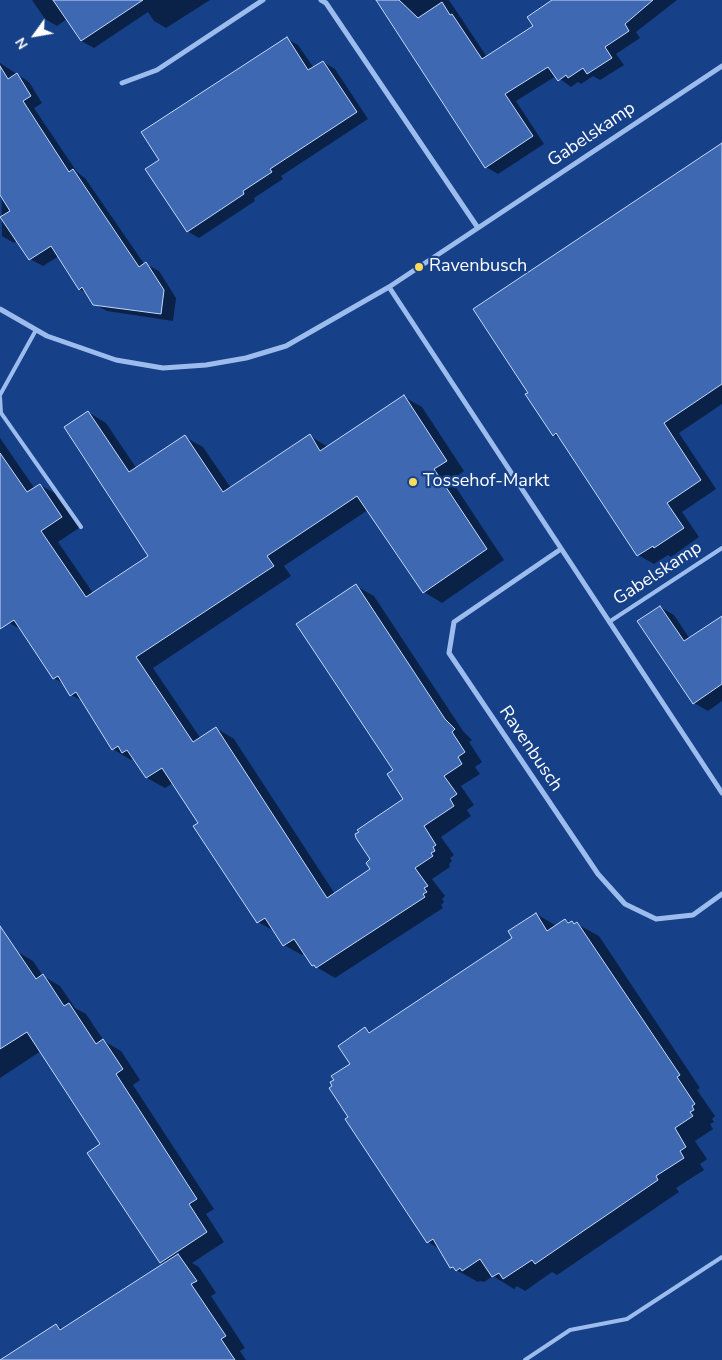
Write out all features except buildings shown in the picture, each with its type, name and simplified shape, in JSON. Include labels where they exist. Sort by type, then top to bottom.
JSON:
[{"type":"street","points":[[122,83],[157,70],[263,0]]},
{"type":"street","points":[[321,0],[326,2],[478,228]]},
{"type":"street","name":"Gabelskamp","points":[[0,309],[36,330],[116,360],[163,368],[206,365],[246,358],[286,346],[389,287],[722,66]]},
{"type":"street","points":[[389,287],[722,793]]},
{"type":"street","name":"Ravenbusch","points":[[561,549],[454,622],[449,653],[598,874],[625,904],[656,919],[693,915],[721,896]]},
{"type":"lane","points":[[36,330],[0,396],[1,413],[81,527]]},
{"type":"lane","name":"Gabelskamp","points":[[609,622],[722,548]]},
{"type":"lane","points":[[525,1360],[570,1330],[627,1319],[722,1257]]},
{"type":"place","name":"Ravenbusch","points":[[419,267]]},
{"type":"place","name":"Tossehof-Markt","points":[[413,482]]}]
